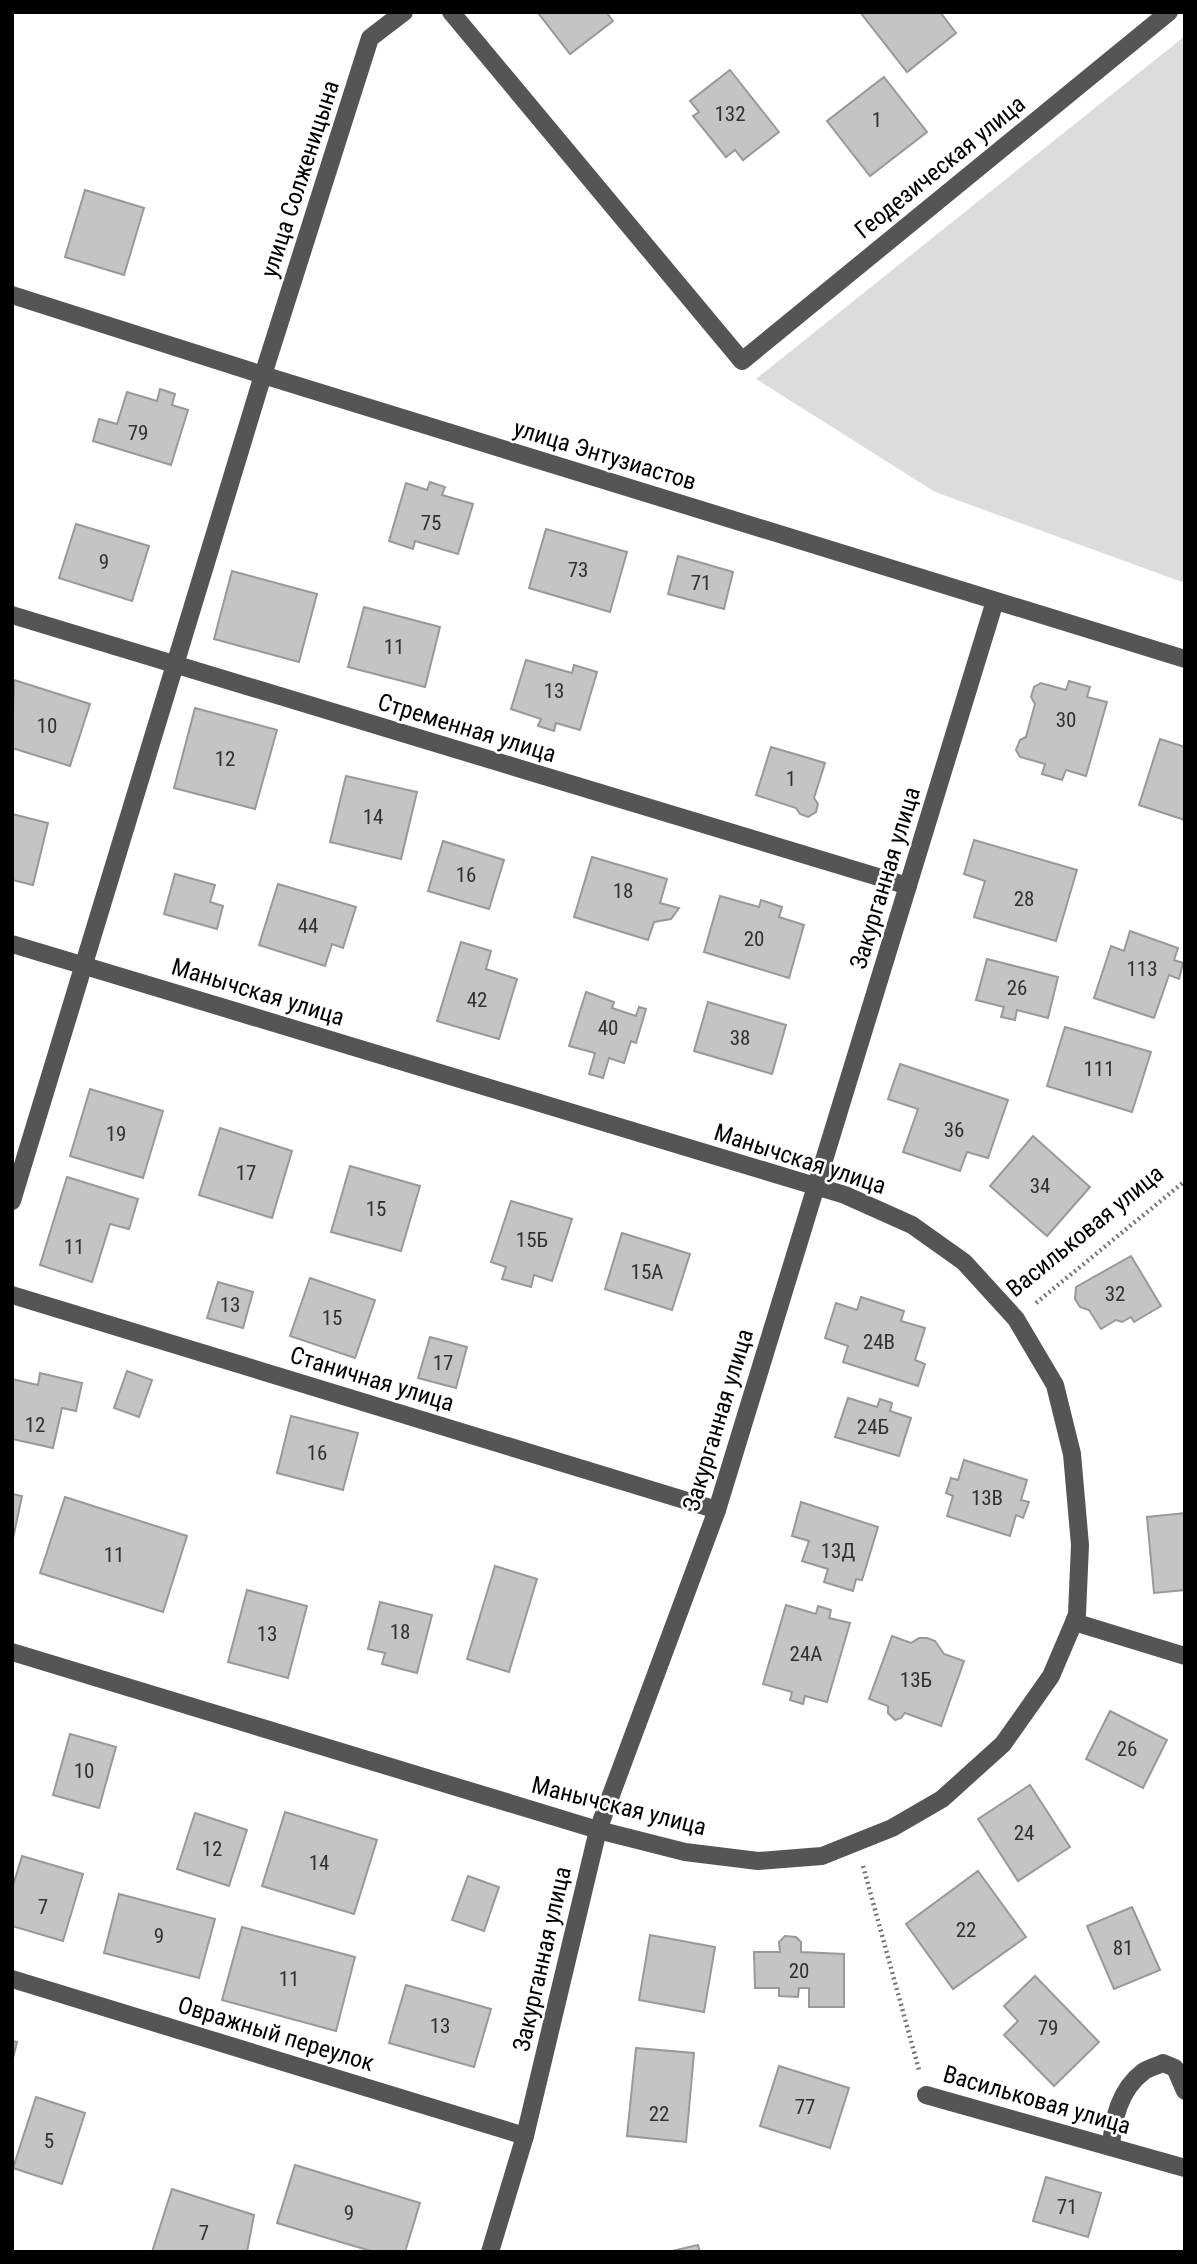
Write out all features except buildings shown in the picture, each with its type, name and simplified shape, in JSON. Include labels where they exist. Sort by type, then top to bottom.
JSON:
[{"type":"street","name":"улица Солженицына","points":[[12,1201],[263,375],[370,38],[404,12]]},
{"type":"street","name":"Геодезическая улица","points":[[451,12],[743,361],[1169,12]]},
{"type":"street","name":"улица Энтузиастов","points":[[12,295],[1185,659]]},
{"type":"street","name":"Закурганная улица","points":[[490,2252],[525,2136],[598,1830],[717,1510],[995,601]]},
{"type":"street","name":"Стременная улица","points":[[12,615],[908,886]]},
{"type":"street","name":"Манычская улица","points":[[12,944],[845,1195],[912,1225],[964,1262],[1016,1319],[1055,1385],[1072,1454],[1080,1545],[1077,1614],[1074,1622],[1051,1676],[1003,1744],[942,1799],[892,1828],[822,1856],[758,1861],[685,1852],[598,1830],[12,1652]]},
{"type":"street","name":"Станичная улица","points":[[12,1295],[717,1510]]},
{"type":"street","points":[[1074,1622],[1185,1656]]},
{"type":"street","name":"Овражный переулок","points":[[12,1979],[525,2136]]},
{"type":"street","points":[[1111,2147],[1112,2124],[1119,2103],[1143,2071],[1163,2063],[1175,2068],[1185,2091]]},
{"type":"street","name":"Васильковая улица","points":[[926,2095],[1185,2168]]},
{"type":"path","name":"Васильковая улица","points":[[1016,1319],[1185,1181]]},
{"type":"path","name":"Васильковая улица","points":[[857,1841],[926,2095]]},
{"type":"shaded area","points":[[1185,36],[1185,583],[935,492],[756,379]]}]
